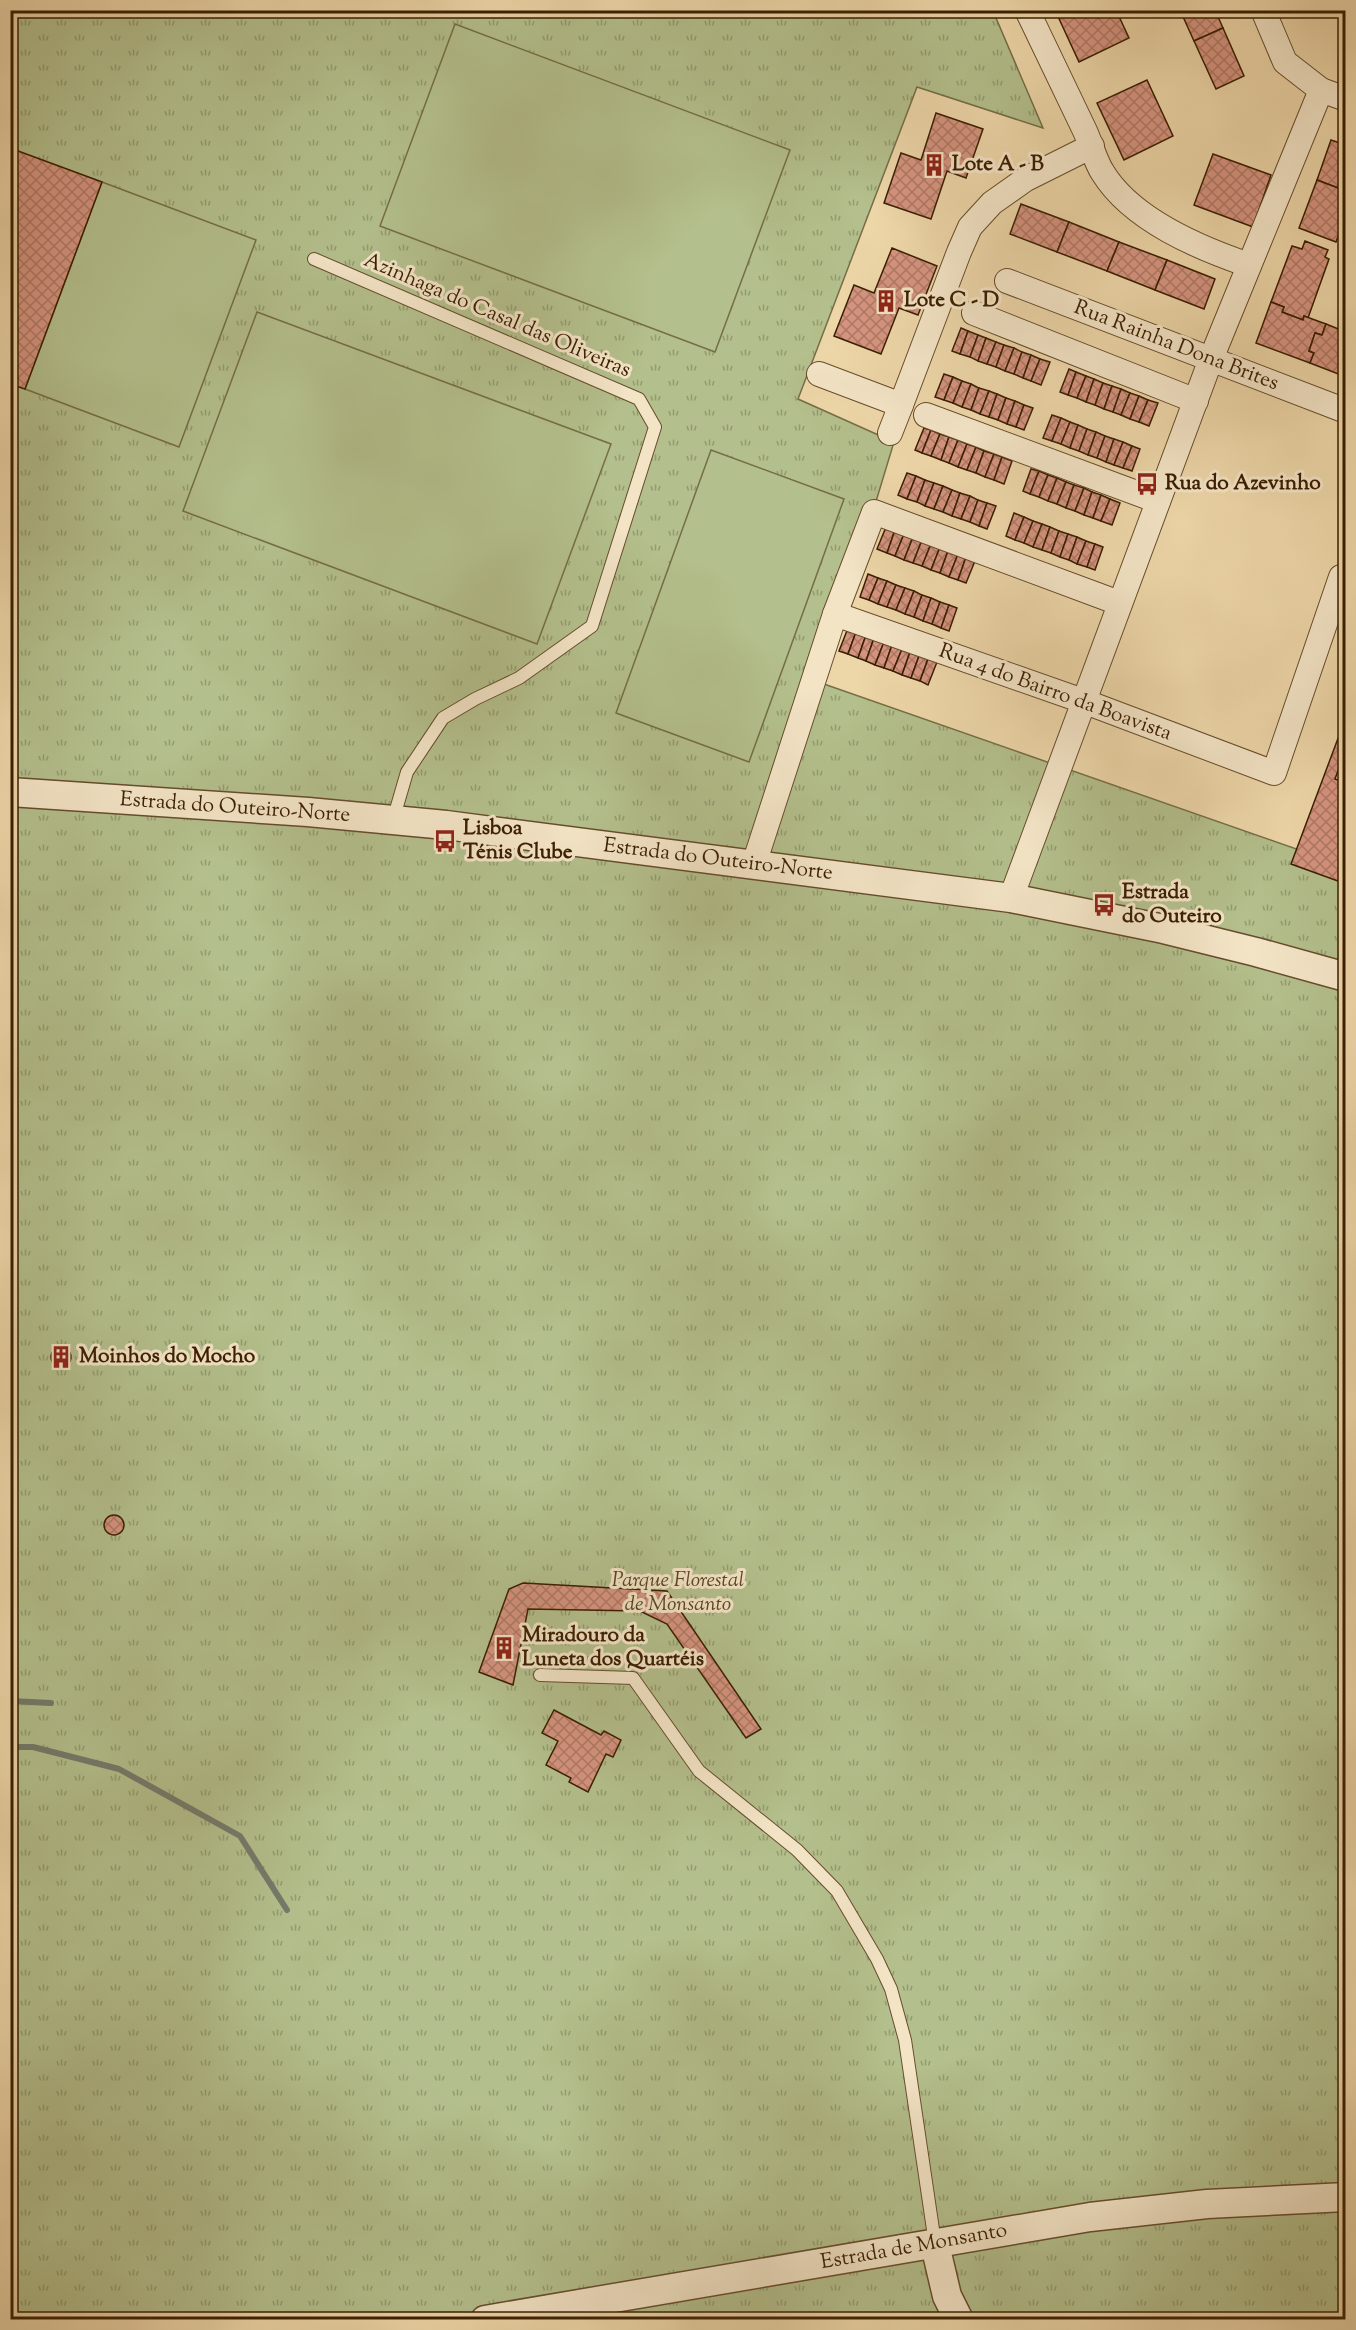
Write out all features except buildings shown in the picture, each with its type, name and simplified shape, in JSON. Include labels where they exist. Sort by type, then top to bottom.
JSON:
[{"type":"street","points":[[1027,10],[1103,173],[1125,198],[1148,218],[1249,265]]},
{"type":"street","points":[[1263,10],[1285,62],[1321,90],[1346,99]]},
{"type":"street","points":[[1011,898],[1210,359],[1321,90]]},
{"type":"street","points":[[891,433],[970,227],[992,203],[1026,179],[1092,146]]},
{"type":"street","name":"Rua Rainha Dona Brites","points":[[1007,281],[1346,411]]},
{"type":"street","points":[[974,313],[1196,401]]},
{"type":"street","points":[[819,374],[901,405]]},
{"type":"street","points":[[926,415],[1158,501]]},
{"type":"street","points":[[754,864],[835,614],[874,512],[1119,603]]},
{"type":"street","name":"Rua 4 do Bairro da Boavista","points":[[835,614],[1274,773],[1341,577]]},
{"type":"street","name":"Estrada do Outeiro-Norte","points":[[10,792],[393,820],[1011,898],[1159,928],[1256,952],[1346,978]]},
{"type":"street","name":"Estrada de Monsanto","points":[[485,2319],[935,2245],[1090,2217],[1149,2209],[1346,2197]]},
{"type":"street","points":[[935,2245],[947,2296],[959,2319]]},
{"type":"lane","name":"Azinhaga do Casal das Oliveiras","points":[[314,259],[639,399],[655,427],[592,626],[519,678],[475,699],[443,718],[407,772],[393,820]]},
{"type":"lane","points":[[540,1675],[633,1678],[699,1771],[797,1850],[837,1892],[877,1959],[891,1989],[912,2084],[935,2245]]},
{"type":"green space","name":"Parque Florestal de Monsanto","points":[[11,11],[993,11],[1043,128],[917,87],[798,399],[894,442],[821,683],[1345,866],[1345,2319],[11,2320]]},
{"type":"green space","points":[[455,24],[790,150],[715,352],[380,226]]},
{"type":"green space","points":[[102,182],[256,240],[179,447],[25,389]]},
{"type":"green space","points":[[257,312],[611,444],[537,644],[183,511]]},
{"type":"green space","points":[[711,450],[844,499],[749,762],[616,713]]},
{"type":"waterway","points":[[10,1701],[51,1703]]},
{"type":"waterway","points":[[10,1747],[33,1747],[119,1769],[240,1836],[287,1910]]},
{"type":"place","name":"Lote A - B","points":[[934,165]]},
{"type":"place","name":"Lote C - D","points":[[886,301]]},
{"type":"place","name":"Rua do Azevinho","points":[[1147,484]]},
{"type":"place","name":"Lisboa Ténis Clube","points":[[445,841]]},
{"type":"place","name":"Estrada do Outeiro","points":[[1104,905]]},
{"type":"place","name":"Moinhos do Mocho","points":[[61,1357]]},
{"type":"place","name":"Miradouro da Luneta dos Quartéis","points":[[504,1648]]}]
